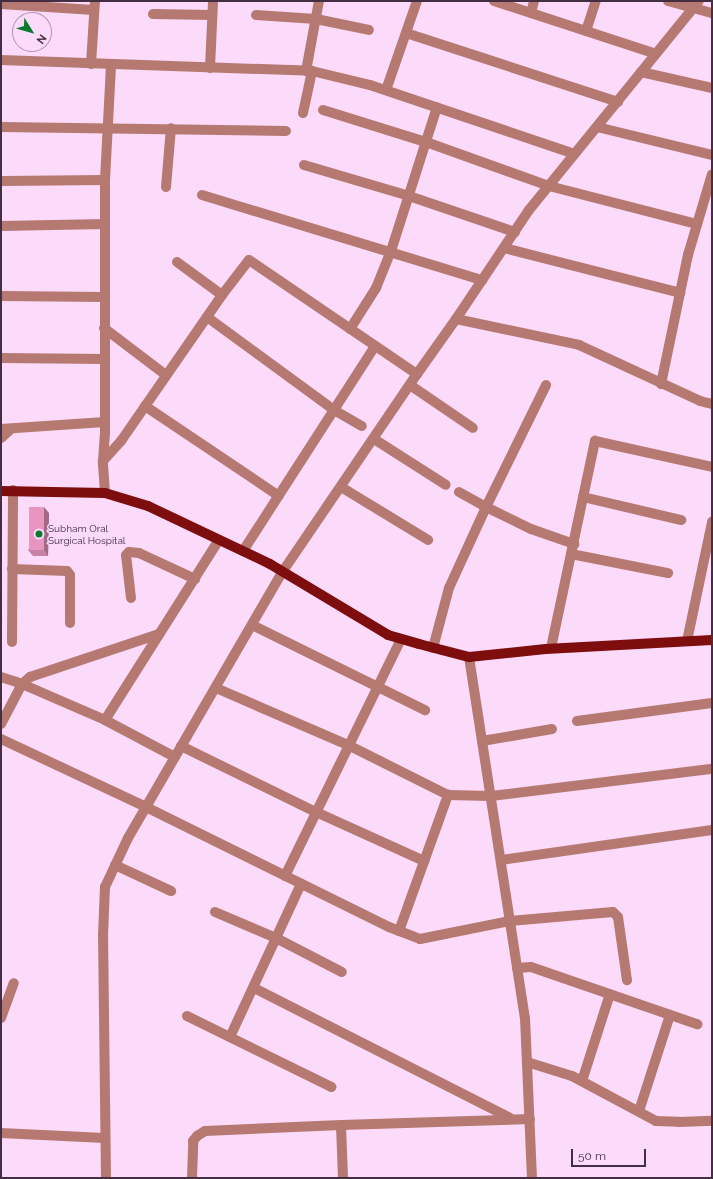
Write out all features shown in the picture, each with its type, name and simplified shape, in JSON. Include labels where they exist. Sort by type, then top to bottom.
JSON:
[{"type":"main road","points":[[1,491],[13,490],[105,493],[148,506],[283,571],[388,635],[470,657],[551,648],[712,640]]},
{"type":"street","points":[[210,68],[213,1]]},
{"type":"street","points":[[303,113],[319,1]]},
{"type":"street","points":[[386,90],[417,1]]},
{"type":"street","points":[[494,1],[656,54]]},
{"type":"street","points":[[531,13],[534,1]]},
{"type":"street","points":[[586,31],[596,1]]},
{"type":"street","points":[[668,1],[696,5],[712,13]]},
{"type":"street","points":[[1,4],[94,6],[90,64]]},
{"type":"street","points":[[106,1178],[102,936],[105,887],[115,865],[146,807],[283,571],[515,232],[549,186],[696,5]]},
{"type":"street","points":[[153,14],[212,15]]},
{"type":"street","points":[[256,15],[316,19],[369,30]]},
{"type":"street","points":[[406,32],[618,102]]},
{"type":"street","points":[[1,60],[309,71],[370,85],[575,154]]},
{"type":"street","points":[[105,493],[103,461],[105,422],[105,180],[111,64]]},
{"type":"street","points":[[641,72],[712,88]]},
{"type":"street","points":[[350,329],[376,288],[391,251],[437,107]]},
{"type":"street","points":[[323,110],[426,142],[549,186],[697,224]]},
{"type":"street","points":[[1,127],[108,130],[171,128],[286,131]]},
{"type":"street","points":[[597,127],[712,155]]},
{"type":"street","points":[[166,187],[171,128]]},
{"type":"street","points":[[304,165],[409,196],[515,232]]},
{"type":"street","points":[[661,384],[688,255],[712,174]]},
{"type":"street","points":[[1,181],[105,180]]},
{"type":"street","points":[[202,195],[391,251],[482,280]]},
{"type":"street","points":[[1,226],[105,224]]},
{"type":"street","points":[[504,248],[680,293]]},
{"type":"street","points":[[103,461],[121,441],[222,295],[249,260],[417,374]]},
{"type":"street","points":[[177,262],[222,295]]},
{"type":"street","points":[[1,296],[104,296]]},
{"type":"street","points":[[207,317],[334,410],[362,426]]},
{"type":"street","points":[[456,319],[578,345],[661,384],[712,404]]},
{"type":"street","points":[[104,328],[166,375]]},
{"type":"street","points":[[243,551],[375,346]]},
{"type":"street","points":[[1,358],[105,359]]},
{"type":"street","points":[[410,385],[473,428]]},
{"type":"street","points":[[433,648],[449,588],[546,385]]},
{"type":"street","points":[[145,406],[279,496]]},
{"type":"street","points":[[1,438],[6,429],[105,422]]},
{"type":"street","points":[[374,439],[446,485]]},
{"type":"street","points":[[551,648],[595,441],[712,467]]},
{"type":"street","points":[[341,487],[428,540]]},
{"type":"street","points":[[12,642],[13,490]]},
{"type":"street","points":[[459,492],[486,508],[572,549],[668,573]]},
{"type":"street","points":[[583,497],[681,520]]},
{"type":"street","points":[[686,641],[712,522]]},
{"type":"street","points":[[105,720],[219,540]]},
{"type":"street","points":[[130,598],[126,555],[129,552],[139,553],[195,579]]},
{"type":"street","points":[[12,569],[68,571],[70,575],[70,623]]},
{"type":"street","points":[[252,625],[425,710]]},
{"type":"street","points":[[1,724],[22,684],[30,677],[160,634]]},
{"type":"street","points":[[285,876],[400,639]]},
{"type":"street","points":[[470,657],[525,1018],[532,1178]]},
{"type":"street","points":[[1,677],[22,684],[105,720],[175,757]]},
{"type":"street","points":[[216,688],[348,745],[448,795],[491,796],[712,769]]},
{"type":"street","points":[[577,721],[712,702]]},
{"type":"street","points":[[482,741],[552,729]]},
{"type":"street","points":[[1,739],[146,807],[399,931],[420,939],[510,921],[613,912],[618,917],[627,980]]},
{"type":"street","points":[[181,746],[316,812],[424,861]]},
{"type":"street","points":[[399,931],[448,795]]},
{"type":"street","points":[[501,860],[712,830]]},
{"type":"street","points":[[115,865],[171,890]]},
{"type":"street","points":[[230,1037],[301,884]]},
{"type":"street","points":[[215,912],[276,938],[342,972]]},
{"type":"street","points":[[517,968],[531,967],[697,1024]]},
{"type":"street","points":[[1,1018],[14,983]]},
{"type":"street","points":[[254,988],[510,1118]]},
{"type":"street","points":[[582,1081],[610,994]]},
{"type":"street","points":[[639,1111],[670,1014]]},
{"type":"street","points":[[187,1016],[331,1087]]},
{"type":"street","points":[[527,1062],[572,1076],[656,1120],[666,1122],[712,1121]]},
{"type":"street","points":[[192,1178],[193,1141],[205,1131],[510,1118],[530,1119]]},
{"type":"street","points":[[341,1125],[343,1178]]},
{"type":"street","points":[[1,1133],[105,1138]]},
{"type":"building","points":[[29,507],[44,507],[44,550],[29,550]]},
{"type":"place","name":"Subham Oral Surgical Hospital","points":[[39,534]]}]
